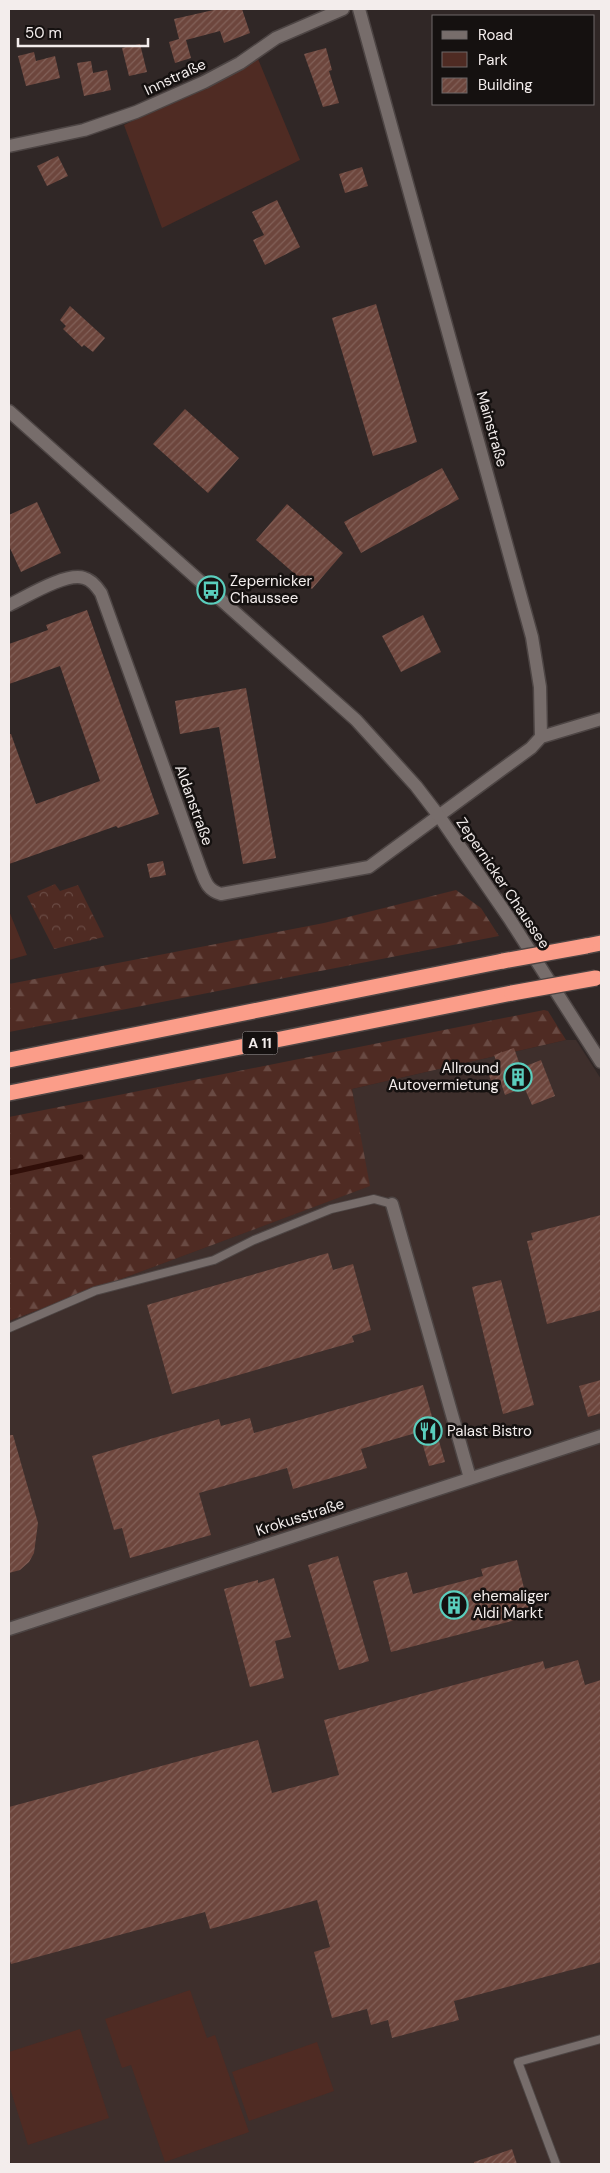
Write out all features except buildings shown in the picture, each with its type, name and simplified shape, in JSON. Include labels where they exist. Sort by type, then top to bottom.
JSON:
[{"type":"highway","name":"A 11","points":[[9,1060],[601,943]]},
{"type":"highway","name":"A 11","points":[[9,1093],[512,993],[599,978]]},
{"type":"street","name":"Innstraße","points":[[9,146],[84,130],[136,112],[204,82],[240,63],[276,38],[343,9]]},
{"type":"street","name":"Mainstraße","points":[[359,9],[532,637],[540,687],[541,737]]},
{"type":"street","name":"Zepernicker Chaussee","points":[[9,411],[356,720],[416,786],[439,816],[509,918],[601,1062]]},
{"type":"street","name":"Aldanstraße","points":[[9,605],[69,577],[84,578],[94,583],[101,593],[207,887],[214,892],[231,894],[361,870],[378,863],[439,816]]},
{"type":"street","points":[[439,816],[531,748],[541,737],[601,719]]},
{"type":"street","points":[[392,1204],[470,1478]]},
{"type":"street","name":"Krokusstraße","points":[[9,1629],[601,1436]]},
{"type":"lane","points":[[9,1328],[96,1290],[214,1260],[254,1240],[331,1209],[374,1199],[392,1204]]},
{"type":"lane","points":[[556,2164],[518,2062],[601,2039]]},
{"type":"shaded area","points":[[566,1040],[576,1040],[601,1079],[601,2164],[11,2164],[9,2157],[9,1321],[369,1186],[352,1089]]},
{"type":"green space","points":[[258,59],[300,160],[162,228],[124,125]]},
{"type":"green space","points":[[55,884],[60,891],[78,885],[104,937],[54,949],[27,896]]},
{"type":"green space","points":[[456,890],[481,908],[499,936],[9,1032],[9,984],[324,923]]},
{"type":"green space","points":[[9,911],[27,955],[9,960]]},
{"type":"green space","points":[[544,1010],[548,1011],[566,1040],[352,1089],[370,1186],[9,1321],[9,1117]]},
{"type":"green space","points":[[190,1990],[207,2038],[215,2035],[249,2132],[165,2162],[131,2065],[122,2068],[105,2019]]},
{"type":"green space","points":[[80,2029],[109,2118],[28,2145],[9,2085],[9,2052]]},
{"type":"green space","points":[[317,2042],[334,2091],[249,2121],[232,2072]]},
{"type":"waterway","points":[[9,1173],[81,1157]]},
{"type":"place","name":"Zepernicker Chaussee","points":[[211,590]]},
{"type":"place","name":"Allround Autovermietung","points":[[518,1077]]},
{"type":"place","name":"Palast Bistro","points":[[428,1431]]},
{"type":"place","name":"ehemaliger Aldi Markt","points":[[454,1605]]}]
